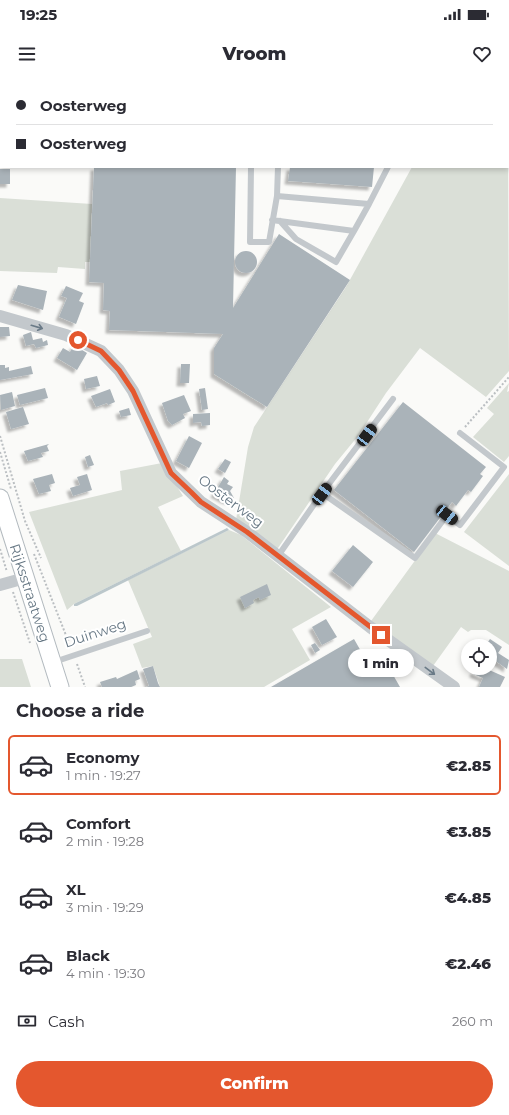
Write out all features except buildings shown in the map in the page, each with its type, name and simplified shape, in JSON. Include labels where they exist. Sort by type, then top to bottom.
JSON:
[{"type":"main road","name":"Rijksstraatweg","points":[[0,498],[12,582],[52,662],[60,687]]},
{"type":"street","name":"Oosterweg","points":[[0,316],[66,335],[101,351],[119,370],[133,391],[171,473],[201,502],[247,532],[376,631],[454,687]]},
{"type":"lane","points":[[252,168],[250,242],[269,242],[277,196],[278,168]]},
{"type":"lane","points":[[280,221],[296,239],[336,262],[387,168]]},
{"type":"lane","points":[[277,196],[369,204]]},
{"type":"lane","points":[[272,220],[354,231]]},
{"type":"lane","points":[[278,556],[393,399]]},
{"type":"lane","points":[[322,494],[415,558],[447,515],[460,525],[504,467],[460,433]]},
{"type":"lane","name":"Duinweg","points":[[52,662],[147,631]]},
{"type":"path","points":[[460,433],[509,377]]},
{"type":"path","points":[[0,436],[25,521],[41,558]]},
{"type":"path","name":"Rijksstraatweg","points":[[0,549],[12,582]]},
{"type":"path","name":"Rijksstraatweg","points":[[42,573],[85,687]]},
{"type":"shaded area","points":[[411,168],[508,168],[509,371],[486,397],[420,348],[386,393],[358,436],[335,464],[276,551],[236,520],[248,447],[254,427],[346,287]]},
{"type":"shaded area","points":[[0,198],[92,204],[90,262],[85,262],[85,269],[58,267],[57,273],[0,271]]},
{"type":"shaded area","points":[[509,383],[507,392],[509,391],[509,456],[504,462],[473,437],[494,414],[487,408]]},
{"type":"shaded area","points":[[162,463],[183,496],[158,507],[181,551],[74,604],[67,610],[29,512],[122,490],[120,471]]},
{"type":"shaded area","points":[[509,474],[509,566],[464,532]]},
{"type":"shaded area","points":[[227,528],[229,530],[77,606],[74,606],[74,604]]},
{"type":"shaded area","points":[[229,530],[241,535],[331,607],[292,629],[310,660],[264,687],[160,687],[153,666],[142,668],[133,644],[152,637],[128,580]]},
{"type":"shaded area","points":[[435,533],[509,571],[509,645],[486,630],[471,630],[468,632],[461,627],[433,666],[371,621]]},
{"type":"shaded area","points":[[0,659],[22,659],[31,687],[0,687]]},
{"type":"route","points":[[78,340],[101,351],[119,370],[133,391],[171,473],[201,502],[247,532],[381,635]]}]
